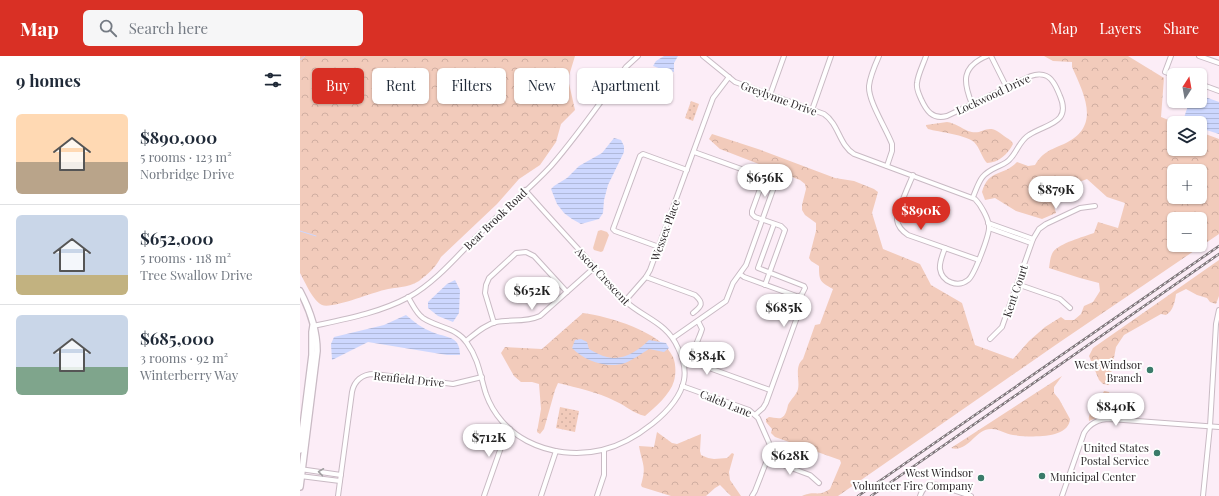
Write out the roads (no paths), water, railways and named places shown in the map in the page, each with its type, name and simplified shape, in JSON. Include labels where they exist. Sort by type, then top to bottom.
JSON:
[{"type":"street","name":"Bear Brook Road","points":[[313,326],[372,313],[408,297],[434,279],[550,167],[567,147],[626,67],[638,56]]},
{"type":"street","name":"Greylynne Drive","points":[[703,56],[737,83],[824,114],[831,120],[843,144],[856,155],[974,197]]},
{"type":"street","points":[[770,95],[784,56]]},
{"type":"street","points":[[812,110],[831,56]]},
{"type":"street","points":[[879,56],[870,81],[869,89],[871,98],[892,144],[892,152],[887,166]]},
{"type":"street","name":"Lockwood Drive","points":[[926,56],[917,86],[919,94],[928,112],[936,116],[944,117],[1034,75],[1040,74],[1046,76],[1052,81],[1063,104],[1060,118],[1026,136],[1008,162],[984,175],[974,197]]},
{"type":"street","points":[[972,104],[966,86],[966,75],[974,63],[987,56]]},
{"type":"street","points":[[991,56],[1006,88]]},
{"type":"street","points":[[1167,73],[1165,72],[1171,56]]},
{"type":"street","points":[[1199,56],[1219,63]]},
{"type":"street","name":"Wessex Place","points":[[625,301],[646,277],[650,270],[713,98],[729,77]]},
{"type":"street","points":[[1207,87],[1219,91]]},
{"type":"street","points":[[672,338],[725,302],[732,283],[746,265],[774,187],[772,181],[694,152]]},
{"type":"street","points":[[659,247],[614,231],[613,228],[641,154],[687,170]]},
{"type":"street","points":[[912,175],[898,214],[899,226],[908,235],[979,260]]},
{"type":"street","points":[[764,178],[752,212],[754,216],[783,227],[785,231],[765,285]]},
{"type":"street","name":"Ascot Crescent","points":[[408,297],[422,317],[452,330],[466,341],[476,359],[486,394],[501,420],[520,437],[532,444],[556,451],[580,453],[604,450],[622,443],[645,430],[667,409],[682,386],[684,366],[678,348],[672,338],[659,324],[625,301],[525,190]]},
{"type":"street","points":[[945,248],[940,262],[940,269],[944,278],[951,283],[960,284],[969,280],[973,275],[979,260],[988,226],[980,204],[974,197]]},
{"type":"street","points":[[988,226],[1032,241],[1039,229],[1046,224],[1081,207],[1095,206]]},
{"type":"street","points":[[774,224],[758,268],[759,270],[804,286],[805,288],[803,294],[799,297]]},
{"type":"street","name":"Kent Court","points":[[990,339],[1002,327],[1032,241]]},
{"type":"street","points":[[494,323],[486,294],[486,285],[489,278],[516,253],[524,252],[534,256],[567,292]]},
{"type":"street","points":[[466,341],[484,327],[494,323],[534,319],[544,313],[595,268]]},
{"type":"street","points":[[740,274],[744,277],[799,297]]},
{"type":"street","points":[[646,277],[695,296],[701,304],[700,308],[693,312]]},
{"type":"street","points":[[1017,284],[1061,300],[1070,308]]},
{"type":"street","points":[[300,291],[307,304],[313,326],[316,330],[318,350],[300,487]]},
{"type":"street","points":[[755,415],[764,407],[800,310],[799,297]]},
{"type":"street","points":[[1203,496],[1210,426],[1216,324],[1219,310]]},
{"type":"street","points":[[698,321],[702,329],[694,354],[694,358],[698,363],[770,390]]},
{"type":"street","points":[[300,450],[312,355],[313,326]]},
{"type":"street","name":"Renfield Drive","points":[[338,496],[352,390],[360,378],[366,375],[374,374],[454,384],[482,377]]},
{"type":"street","name":"Caleb Lane","points":[[682,386],[748,410],[755,415],[769,442],[770,450],[752,496]]},
{"type":"street","points":[[1062,496],[1084,433],[1088,427],[1098,420],[1110,418],[1219,427]]},
{"type":"street","points":[[484,496],[505,436],[510,429]]},
{"type":"street","points":[[598,496],[604,473],[604,450]]},
{"type":"street","points":[[541,496],[556,451]]},
{"type":"street","points":[[767,459],[810,475],[819,483]]},
{"type":"street","points":[[301,473],[341,475]]},
{"type":"street","points":[[301,473],[340,481]]},
{"type":"street","points":[[920,496],[925,488],[931,484],[935,484],[971,496]]},
{"type":"water","points":[[664,56],[678,56],[674,63],[674,72],[673,68],[659,68],[653,66],[656,61]]},
{"type":"water","points":[[1207,98],[1219,102],[1219,134],[1207,130],[1207,116],[1185,116],[1187,108],[1207,108]]},
{"type":"water","points":[[614,138],[621,140],[624,146],[624,152],[608,185],[604,200],[603,213],[599,219],[581,224],[564,213],[557,204],[551,189],[567,178],[579,166],[602,153]]},
{"type":"water","points":[[455,280],[460,290],[459,313],[453,322],[438,316],[428,308],[428,302],[447,284]]},
{"type":"water","points":[[406,315],[425,329],[451,338],[458,344],[460,355],[447,355],[368,342],[332,360],[331,344],[334,337],[384,325]]},
{"type":"water","points":[[581,339],[587,342],[589,349],[602,356],[613,358],[619,358],[630,354],[649,340],[666,343],[669,348],[664,352],[649,349],[625,363],[611,365],[597,363],[577,353],[572,348],[575,340]]},
{"type":"waterway","points":[[300,60],[305,56]]},
{"type":"waterway","points":[[300,231],[316,236]]},
{"type":"railway","points":[[858,496],[1219,246]]},
{"type":"railway","points":[[871,496],[1219,254]]},
{"type":"place","name":"West Windsor Branch","points":[[1150,370]]},
{"type":"place","name":"United States Postal Service","points":[[1157,453]]},
{"type":"place","name":"Municipal Center","points":[[1042,476]]},
{"type":"place","name":"West Windsor Volunteer Fire Company","points":[[981,478]]}]
